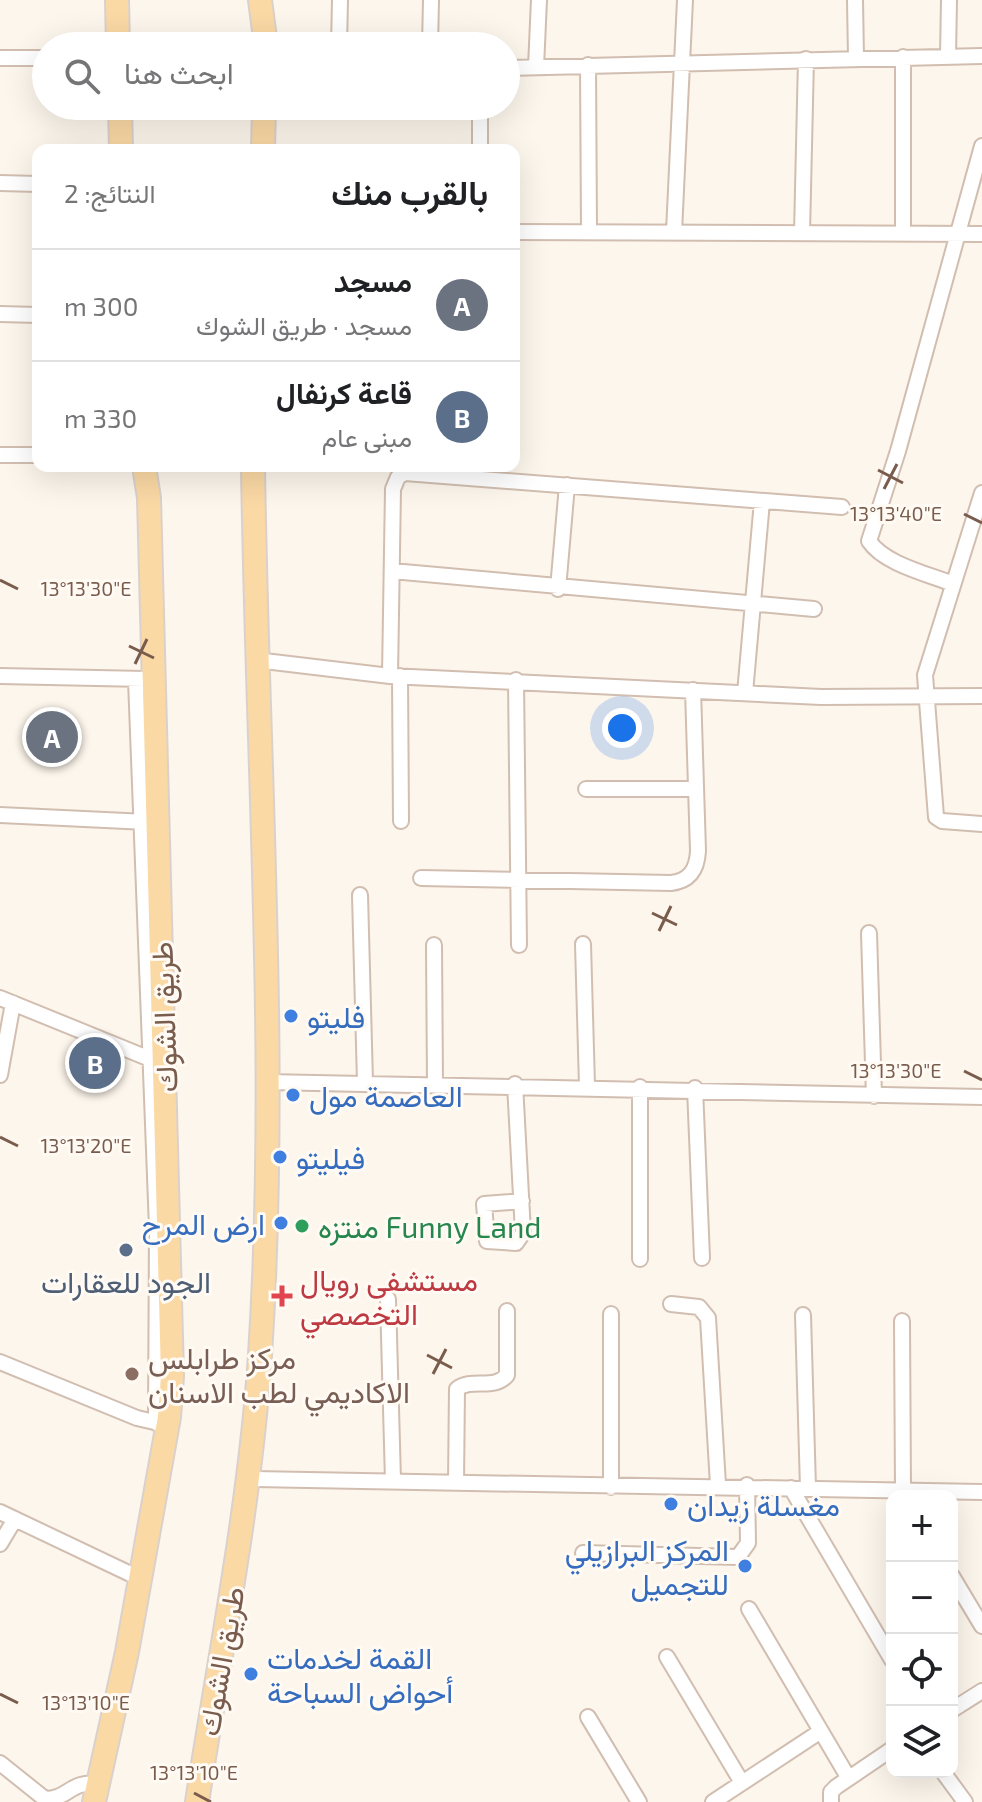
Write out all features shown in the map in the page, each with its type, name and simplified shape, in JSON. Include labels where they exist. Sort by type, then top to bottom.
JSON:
[{"type":"main road","points":[[117,0],[118,32]]},
{"type":"main road","points":[[260,0],[264,32]]},
{"type":"main road","points":[[120,120],[121,144]]},
{"type":"main road","points":[[263,144],[264,120]]},
{"type":"main road","name":"طريق الشوك","points":[[96,1793],[141,1579],[161,1424],[172,1376],[157,1061],[145,679],[149,498],[145,472]]},
{"type":"main road","name":"طريق الشوك","points":[[197,1802],[248,1479],[260,1351],[267,1082],[253,472]]},
{"type":"street","points":[[339,32],[340,0]]},
{"type":"street","points":[[430,32],[431,0]]},
{"type":"street","points":[[536,67],[539,0]]},
{"type":"street","points":[[674,232],[685,0]]},
{"type":"street","points":[[855,0],[856,58]]},
{"type":"street","points":[[948,56],[949,0]]},
{"type":"street","points":[[520,68],[982,56]]},
{"type":"street","points":[[903,57],[903,233]]},
{"type":"street","points":[[0,58],[32,58]]},
{"type":"street","points":[[802,233],[806,59]]},
{"type":"street","points":[[588,65],[589,231]]},
{"type":"street","points":[[480,120],[480,144]]},
{"type":"street","points":[[953,584],[886,556],[875,550],[869,541],[982,146]]},
{"type":"street","points":[[0,183],[32,184]]},
{"type":"street","points":[[520,232],[982,234]]},
{"type":"street","points":[[0,314],[32,315]]},
{"type":"street","points":[[0,455],[32,455]]},
{"type":"street","points":[[401,821],[392,571],[394,485],[405,473],[842,507]]},
{"type":"street","points":[[558,589],[567,485]]},
{"type":"street","points":[[982,493],[929,653],[924,694],[936,817],[942,821],[982,824]]},
{"type":"street","points":[[745,693],[762,501]]},
{"type":"street","points":[[392,571],[558,589],[814,609]]},
{"type":"street","points":[[256,660],[395,676],[852,697],[924,694],[982,696]]},
{"type":"street","points":[[0,676],[145,679]]},
{"type":"street","points":[[516,680],[519,945]]},
{"type":"street","points":[[421,878],[671,883],[687,878],[698,862],[693,690]]},
{"type":"street","points":[[586,789],[696,789]]},
{"type":"street","points":[[0,815],[150,822]]},
{"type":"street","points":[[360,895],[365,1082]]},
{"type":"street","points":[[869,933],[874,1096]]},
{"type":"street","points":[[583,944],[587,1086]]},
{"type":"street","points":[[434,945],[435,1083]]},
{"type":"street","points":[[0,1075],[7,1001],[157,1061]]},
{"type":"street","points":[[267,1082],[515,1084],[982,1097]]},
{"type":"street","points":[[515,1084],[522,1201]]},
{"type":"street","points":[[640,1087],[640,1259]]},
{"type":"street","points":[[695,1088],[702,1258]]},
{"type":"street","points":[[388,1299],[393,1481]]},
{"type":"street","points":[[671,1304],[699,1307],[708,1318],[718,1485]]},
{"type":"street","points":[[456,1483],[457,1389],[466,1384],[497,1383],[507,1375],[507,1311]]},
{"type":"street","points":[[611,1314],[611,1487]]},
{"type":"street","points":[[803,1315],[808,1488]]},
{"type":"street","points":[[248,1479],[903,1490],[902,1321]]},
{"type":"street","points":[[0,1362],[161,1424]]},
{"type":"street","points":[[583,1553],[738,1557],[748,1543],[747,1485]]},
{"type":"street","points":[[791,1488],[886,1650]]},
{"type":"street","points":[[958,1491],[982,1492]]},
{"type":"street","points":[[0,1512],[141,1579]]},
{"type":"street","points":[[0,1544],[15,1519]]},
{"type":"street","points":[[958,1586],[982,1626]]},
{"type":"street","points":[[749,1609],[848,1777]]},
{"type":"street","points":[[667,1657],[741,1781]]},
{"type":"street","points":[[958,1706],[982,1691]]},
{"type":"street","points":[[588,1717],[639,1802]]},
{"type":"street","points":[[713,1802],[821,1731]]},
{"type":"street","points":[[831,1802],[831,1792],[886,1753]]},
{"type":"street","points":[[0,1763],[45,1799],[59,1797],[78,1783],[96,1793]]},
{"type":"street","points":[[947,1778],[965,1802]]},
{"type":"place","name":"مسجد","points":[[52,737]]},
{"type":"place","name":"فليتو","points":[[291,1016]]},
{"type":"place","name":"قاعة كرنفال","points":[[95,1063]]},
{"type":"place","name":"العاصمة مول","points":[[293,1095]]},
{"type":"place","name":"فيليتو","points":[[280,1157]]},
{"type":"place","name":"ارض المرح","points":[[281,1223]]},
{"type":"place","name":"منتزه Funny Land","points":[[302,1226]]},
{"type":"place","name":"الجود للعقارات","points":[[126,1250]]},
{"type":"place","name":"مستشفى رويال التخصصي","points":[[282,1296]]},
{"type":"place","name":"مركز طرابلس الاكاديمي لطب الاسنان","points":[[132,1374]]},
{"type":"place","name":"مغسلة زيدان","points":[[671,1504]]},
{"type":"place","name":"المركز البرازيلي للتجميل","points":[[745,1566]]},
{"type":"place","name":"القمة لخدمات أحواض السباحة","points":[[251,1674]]}]
